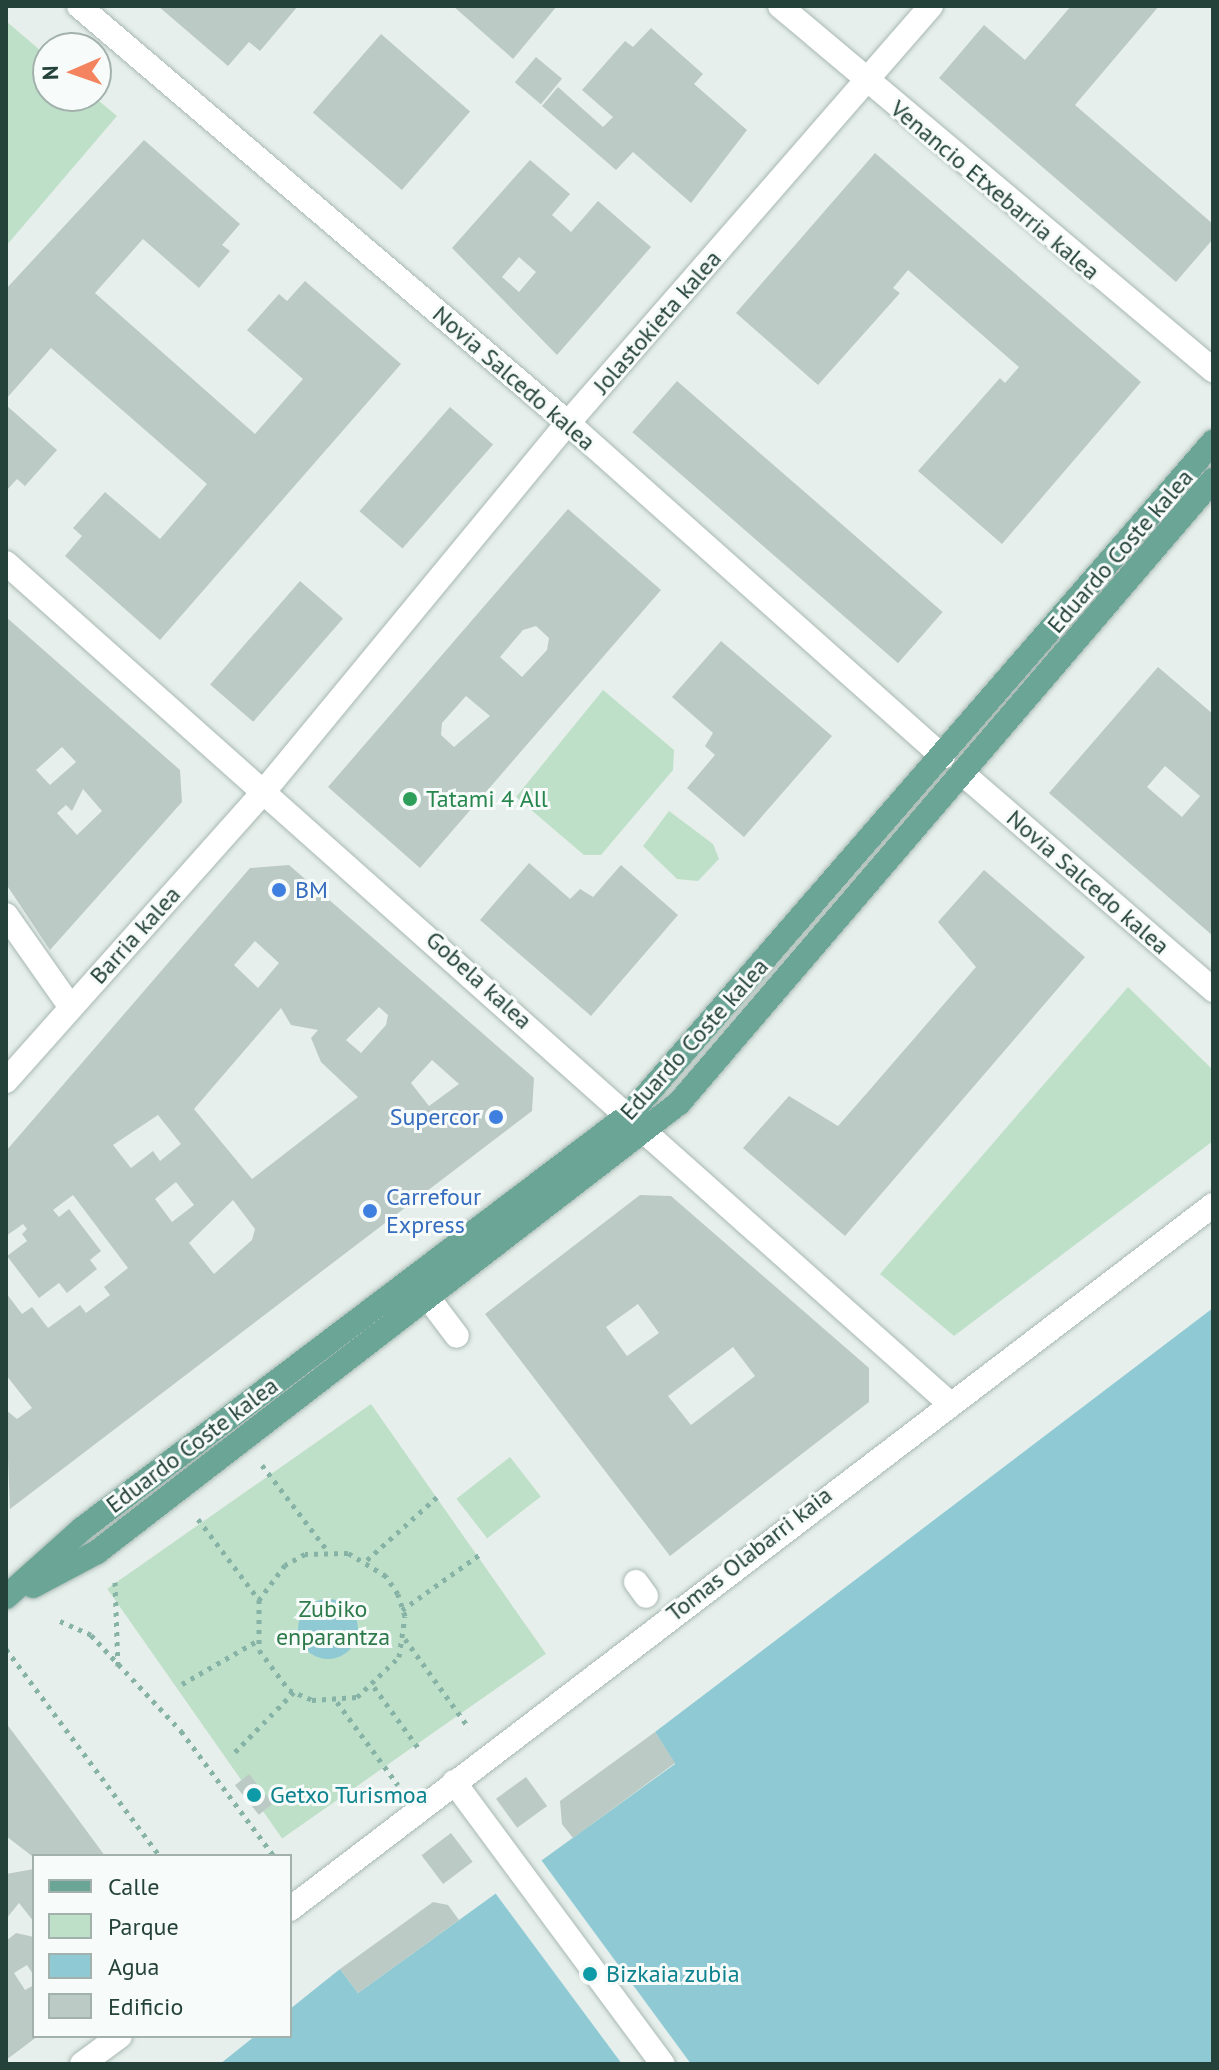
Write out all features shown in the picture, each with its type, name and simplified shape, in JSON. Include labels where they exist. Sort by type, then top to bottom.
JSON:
[{"type":"main road","name":"Eduardo Coste kalea","points":[[6,1598],[94,1520],[630,1114],[943,757],[1213,442]]},
{"type":"main road","name":"Eduardo Coste kalea","points":[[6,1598],[97,1552],[648,1131],[962,773],[1213,480]]},
{"type":"street","name":"Novia Salcedo kalea","points":[[79,6],[568,423],[943,757]]},
{"type":"street","name":"Venancio Etxebarria kalea","points":[[780,6],[866,82],[1213,370]]},
{"type":"street","name":"Jolastokieta kalea","points":[[265,790],[568,423],[931,6]]},
{"type":"street","name":"Gobela kalea","points":[[6,563],[630,1114],[948,1402]]},
{"type":"street","name":"Novia Salcedo kalea","points":[[962,773],[1213,990]]},
{"type":"street","name":"Barria kalea","points":[[6,1081],[265,790]]},
{"type":"street","points":[[6,915],[70,1006]]},
{"type":"street","name":"Tomas Olabarri kaia","points":[[292,1907],[948,1402],[1213,1205]]},
{"type":"street","points":[[429,1299],[457,1336]]},
{"type":"street","points":[[454,1782],[663,2064]]},
{"type":"street","points":[[82,2064],[117,2038]]},
{"type":"path","points":[[243,1440],[327,1550]]},
{"type":"path","points":[[177,1490],[259,1600]]},
{"type":"path","points":[[367,1560],[437,1497]]},
{"type":"path","points":[[404,1638],[374,1687],[337,1702],[294,1692],[270,1673],[257,1641],[259,1600],[285,1565],[327,1550],[367,1560],[386,1576],[402,1610],[404,1638],[466,1722]]},
{"type":"path","points":[[402,1610],[479,1555]]},
{"type":"path","points":[[114,1574],[118,1669]]},
{"type":"path","points":[[60,1621],[91,1635],[118,1669],[181,1731],[273,1854]]},
{"type":"path","points":[[182,1684],[257,1641]]},
{"type":"path","points":[[6,1649],[159,1854]]},
{"type":"path","points":[[374,1687],[419,1749]]},
{"type":"path","points":[[235,1752],[294,1692]]},
{"type":"path","points":[[337,1702],[393,1778]]},
{"type":"green space","points":[[6,21],[32,43],[32,112],[112,112],[117,116],[6,246]]},
{"type":"green space","points":[[603,690],[674,750],[673,770],[601,855],[584,855],[516,797]]},
{"type":"green space","points":[[669,811],[713,844],[719,859],[698,881],[677,879],[643,846]]},
{"type":"green space","points":[[1128,987],[1213,1070],[1213,1141],[954,1336],[880,1274]]},
{"type":"green space","name":"Zubiko enparantza","points":[[371,1404],[546,1654],[282,1839],[107,1589]]},
{"type":"green space","points":[[510,1457],[541,1496],[487,1538],[456,1499]]},
{"type":"water","points":[[1213,1308],[1213,2064],[220,2064],[252,2038],[292,2038],[292,2007],[340,1969],[358,1993],[675,1764],[655,1732]]},
{"type":"water","points":[[328,1599],[349,1608],[358,1629],[349,1650],[328,1659],[307,1650],[298,1629],[307,1608]]},
{"type":"pier","name":"Bizkaia zubia","points":[[539,1857],[691,2064],[622,2064],[493,1890]]},
{"type":"building","points":[[158,6],[298,6],[260,51],[249,42],[228,66]]},
{"type":"building","points":[[453,6],[557,6],[513,59]]},
{"type":"building","points":[[1071,6],[1159,6],[1075,105],[1213,224],[1213,239],[1176,282],[939,78],[984,25],[1025,60]]},
{"type":"building","points":[[651,28],[703,74],[694,84],[747,130],[691,203],[633,152],[616,170],[542,106],[558,87],[603,127],[613,117],[582,90],[625,41],[633,47]]},
{"type":"building","points":[[381,34],[470,111],[402,190],[313,112]]},
{"type":"building","points":[[536,57],[562,79],[541,104],[515,82]]},
{"type":"building","points":[[144,140],[240,224],[222,245],[230,251],[199,288],[143,239],[95,293],[255,434],[303,379],[247,330],[279,294],[287,301],[305,281],[401,364],[160,640],[65,556],[82,536],[73,528],[105,492],[160,539],[207,484],[51,348],[6,399],[6,289]]},
{"type":"building","points":[[875,153],[1141,382],[1002,544],[918,471],[1000,378],[1005,383],[1019,367],[908,270],[893,288],[900,293],[818,385],[736,313]]},
{"type":"building","points":[[530,160],[570,194],[552,215],[571,232],[598,201],[651,247],[557,355],[452,248]],"holes":[[[519,257],[536,272],[519,292],[502,277]]]},
{"type":"building","points":[[677,381],[943,612],[898,663],[632,432]]},
{"type":"building","points":[[6,405],[57,450],[25,486],[17,479],[6,491]]},
{"type":"building","points":[[450,407],[493,444],[402,549],[359,511]]},
{"type":"building","points":[[568,509],[661,590],[420,868],[328,787]],"holes":[[[536,626],[549,638],[547,650],[522,677],[500,657],[523,630]],[[466,696],[490,716],[454,747],[441,735],[442,723]]]},
{"type":"building","points":[[300,581],[343,618],[253,722],[210,684]]},
{"type":"building","points":[[6,617],[180,770],[182,802],[50,950],[6,884]],"holes":[[[62,747],[76,762],[50,785],[36,770]],[[83,789],[102,811],[77,835],[57,813],[66,805],[72,811]]]},
{"type":"building","points":[[721,641],[832,736],[744,837],[687,788],[715,755],[705,746],[713,733],[672,697]]},
{"type":"building","points":[[1158,667],[1213,714],[1213,936],[1049,793]],"holes":[[[1165,766],[1200,796],[1182,817],[1147,787]]]},
{"type":"building","points":[[529,863],[570,899],[580,889],[593,897],[621,865],[678,915],[591,1016],[480,920]]},
{"type":"building","points":[[289,865],[534,1078],[532,1111],[10,1509],[6,1410],[17,1419],[32,1408],[6,1375],[6,1293],[22,1314],[32,1307],[48,1328],[80,1305],[86,1313],[110,1295],[104,1287],[128,1268],[73,1195],[53,1210],[59,1217],[69,1209],[101,1251],[90,1260],[97,1269],[67,1293],[59,1283],[39,1298],[7,1256],[27,1241],[22,1234],[27,1229],[23,1224],[6,1236],[6,1151],[250,868]],"holes":[[[255,941],[279,963],[258,988],[234,965]],[[379,1007],[388,1015],[386,1025],[361,1053],[346,1040]],[[281,1008],[291,1025],[318,1030],[311,1038],[321,1062],[358,1097],[252,1179],[194,1109]],[[432,1060],[459,1084],[429,1106],[411,1083]],[[158,1115],[181,1144],[160,1161],[153,1151],[131,1168],[113,1145]],[[176,1182],[194,1205],[172,1222],[155,1199]],[[233,1200],[255,1229],[252,1240],[214,1274],[189,1243]]]},
{"type":"building","points":[[984,870],[1085,957],[845,1236],[743,1148],[789,1096],[838,1126],[867,1093],[976,967],[938,922]]},
{"type":"building","points":[[640,1195],[671,1196],[869,1368],[869,1402],[670,1556],[485,1314]],"holes":[[[638,1304],[659,1333],[627,1356],[606,1327]],[[733,1347],[755,1376],[691,1425],[668,1396]]]},
{"type":"building","points":[[6,1723],[104,1854],[32,1856],[6,1836]]},
{"type":"building","points":[[655,1732],[675,1763],[573,1838],[562,1824],[560,1801]]},
{"type":"building","name":"Getxo Turismoa","points":[[249,1774],[273,1804],[259,1815],[235,1785]]},
{"type":"building","points":[[526,1777],[547,1806],[517,1828],[496,1799]]},
{"type":"building","points":[[451,1833],[473,1862],[443,1884],[421,1855]]},
{"type":"building","points":[[32,1869],[32,1919],[19,1903],[6,1919],[6,1874]]},
{"type":"building","points":[[433,1902],[448,1905],[459,1920],[358,1993],[340,1969]]},
{"type":"building","points":[[16,1933],[32,1937],[32,1973],[27,1965],[14,1973],[25,1990],[32,1986],[32,2038],[35,2038],[6,2060],[6,1941]]},
{"type":"place","name":"Tatami 4 All","points":[[410,799]]},
{"type":"place","name":"BM","points":[[279,890]]},
{"type":"place","name":"Supercor","points":[[496,1117]]},
{"type":"place","name":"Carrefour Express","points":[[370,1211]]},
{"type":"place","name":"Getxo Turismoa","points":[[254,1795]]},
{"type":"place","name":"Bizkaia zubia","points":[[590,1974]]}]
